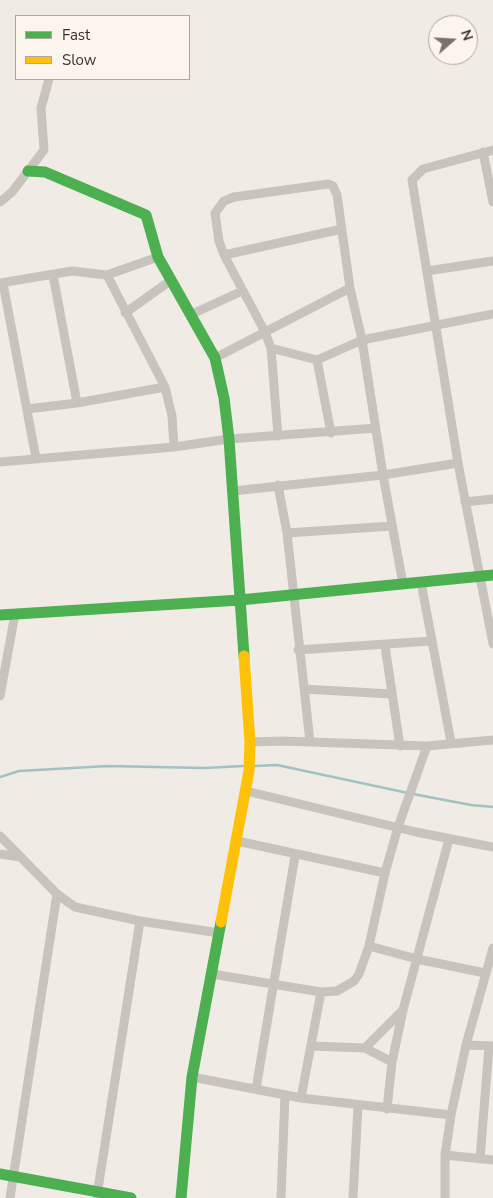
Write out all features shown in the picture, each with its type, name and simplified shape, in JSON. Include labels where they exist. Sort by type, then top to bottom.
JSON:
[{"type":"street","points":[[0,202],[12,192],[45,146],[41,108],[49,80]]},
{"type":"street","points":[[493,150],[423,169],[412,180],[458,462],[493,644]]},
{"type":"street","points":[[483,152],[493,202]]},
{"type":"street","points":[[28,172],[45,172],[62,181],[125,204],[136,212],[146,214],[158,257],[215,358],[229,439],[250,742],[246,791],[192,1077],[181,1198]]},
{"type":"street","points":[[278,436],[271,348],[265,332],[224,255],[219,241],[215,213],[224,201],[234,197],[328,184],[333,186],[336,195],[350,288],[362,340],[383,475],[403,584]]},
{"type":"street","points":[[224,255],[342,229]]},
{"type":"street","points":[[36,458],[1,283],[72,271],[107,275],[158,257]]},
{"type":"street","points":[[427,271],[493,261]]},
{"type":"street","points":[[54,275],[77,403]]},
{"type":"street","points":[[107,275],[165,387],[172,416],[174,447]]},
{"type":"street","points":[[125,313],[170,281]]},
{"type":"street","points":[[215,358],[350,288]]},
{"type":"street","points":[[190,315],[242,291]]},
{"type":"street","points":[[271,348],[318,360],[362,340],[493,314]]},
{"type":"street","points":[[318,360],[331,433]]},
{"type":"street","points":[[27,409],[77,403],[165,387]]},
{"type":"street","points":[[0,462],[174,447],[229,439],[331,433],[376,428]]},
{"type":"street","points":[[233,491],[383,475],[458,462]]},
{"type":"street","points":[[278,485],[287,533],[298,650],[310,742]]},
{"type":"street","points":[[465,502],[493,499]]},
{"type":"street","points":[[287,533],[392,526]]},
{"type":"street","points":[[0,615],[240,600],[493,575]]},
{"type":"street","points":[[421,582],[451,742]]},
{"type":"street","points":[[0,696],[15,614]]},
{"type":"street","points":[[298,650],[385,646],[431,641]]},
{"type":"street","points":[[385,646],[400,746]]},
{"type":"street","points":[[304,689],[391,694]]},
{"type":"street","points":[[250,742],[427,746],[451,742],[493,740]]},
{"type":"street","points":[[212,974],[321,992],[337,991],[354,981],[359,974],[369,946],[385,873],[398,827],[427,746]]},
{"type":"street","points":[[246,791],[398,827],[493,847]]},
{"type":"street","points":[[0,836],[57,894],[75,907],[140,921],[219,933]]},
{"type":"street","points":[[387,1109],[392,1062],[403,1010],[449,838]]},
{"type":"street","points":[[237,841],[295,856],[385,873]]},
{"type":"street","points":[[0,854],[20,857]]},
{"type":"street","points":[[256,1089],[295,856]]},
{"type":"street","points":[[10,1198],[15,1177],[57,894]]},
{"type":"street","points":[[97,1195],[140,921]]},
{"type":"street","points":[[369,946],[417,959],[485,972]]},
{"type":"street","points":[[445,1198],[445,1155],[452,1115],[466,1045],[485,972],[492,959],[493,948]]},
{"type":"street","points":[[302,1098],[321,992]]},
{"type":"street","points":[[365,1048],[403,1010]]},
{"type":"street","points":[[466,1045],[491,1046],[480,1159]]},
{"type":"street","points":[[312,1046],[365,1048],[392,1062]]},
{"type":"street","points":[[192,1077],[302,1098],[358,1106],[452,1115]]},
{"type":"street","points":[[281,1198],[285,1095]]},
{"type":"street","points":[[353,1198],[358,1106]]},
{"type":"street","points":[[445,1155],[493,1160]]},
{"type":"street","points":[[0,1174],[97,1195],[131,1198]]},
{"type":"waterway","points":[[254,766],[277,765],[408,793]]},
{"type":"waterway","points":[[0,777],[19,771],[108,766],[205,768],[243,766]]},
{"type":"waterway","points":[[413,794],[471,805],[493,807]]},
{"type":"traffic: fast","points":[[28,171],[45,172],[146,215],[158,257],[215,358],[224,398],[229,439],[244,656]]},
{"type":"traffic: fast","points":[[0,615],[240,600],[493,575]]},
{"type":"traffic: fast","points":[[181,1198],[192,1077],[221,922]]},
{"type":"traffic: fast","points":[[0,1174],[131,1198]]},
{"type":"traffic: slow","points":[[221,922],[249,771],[250,742],[244,656]]}]
